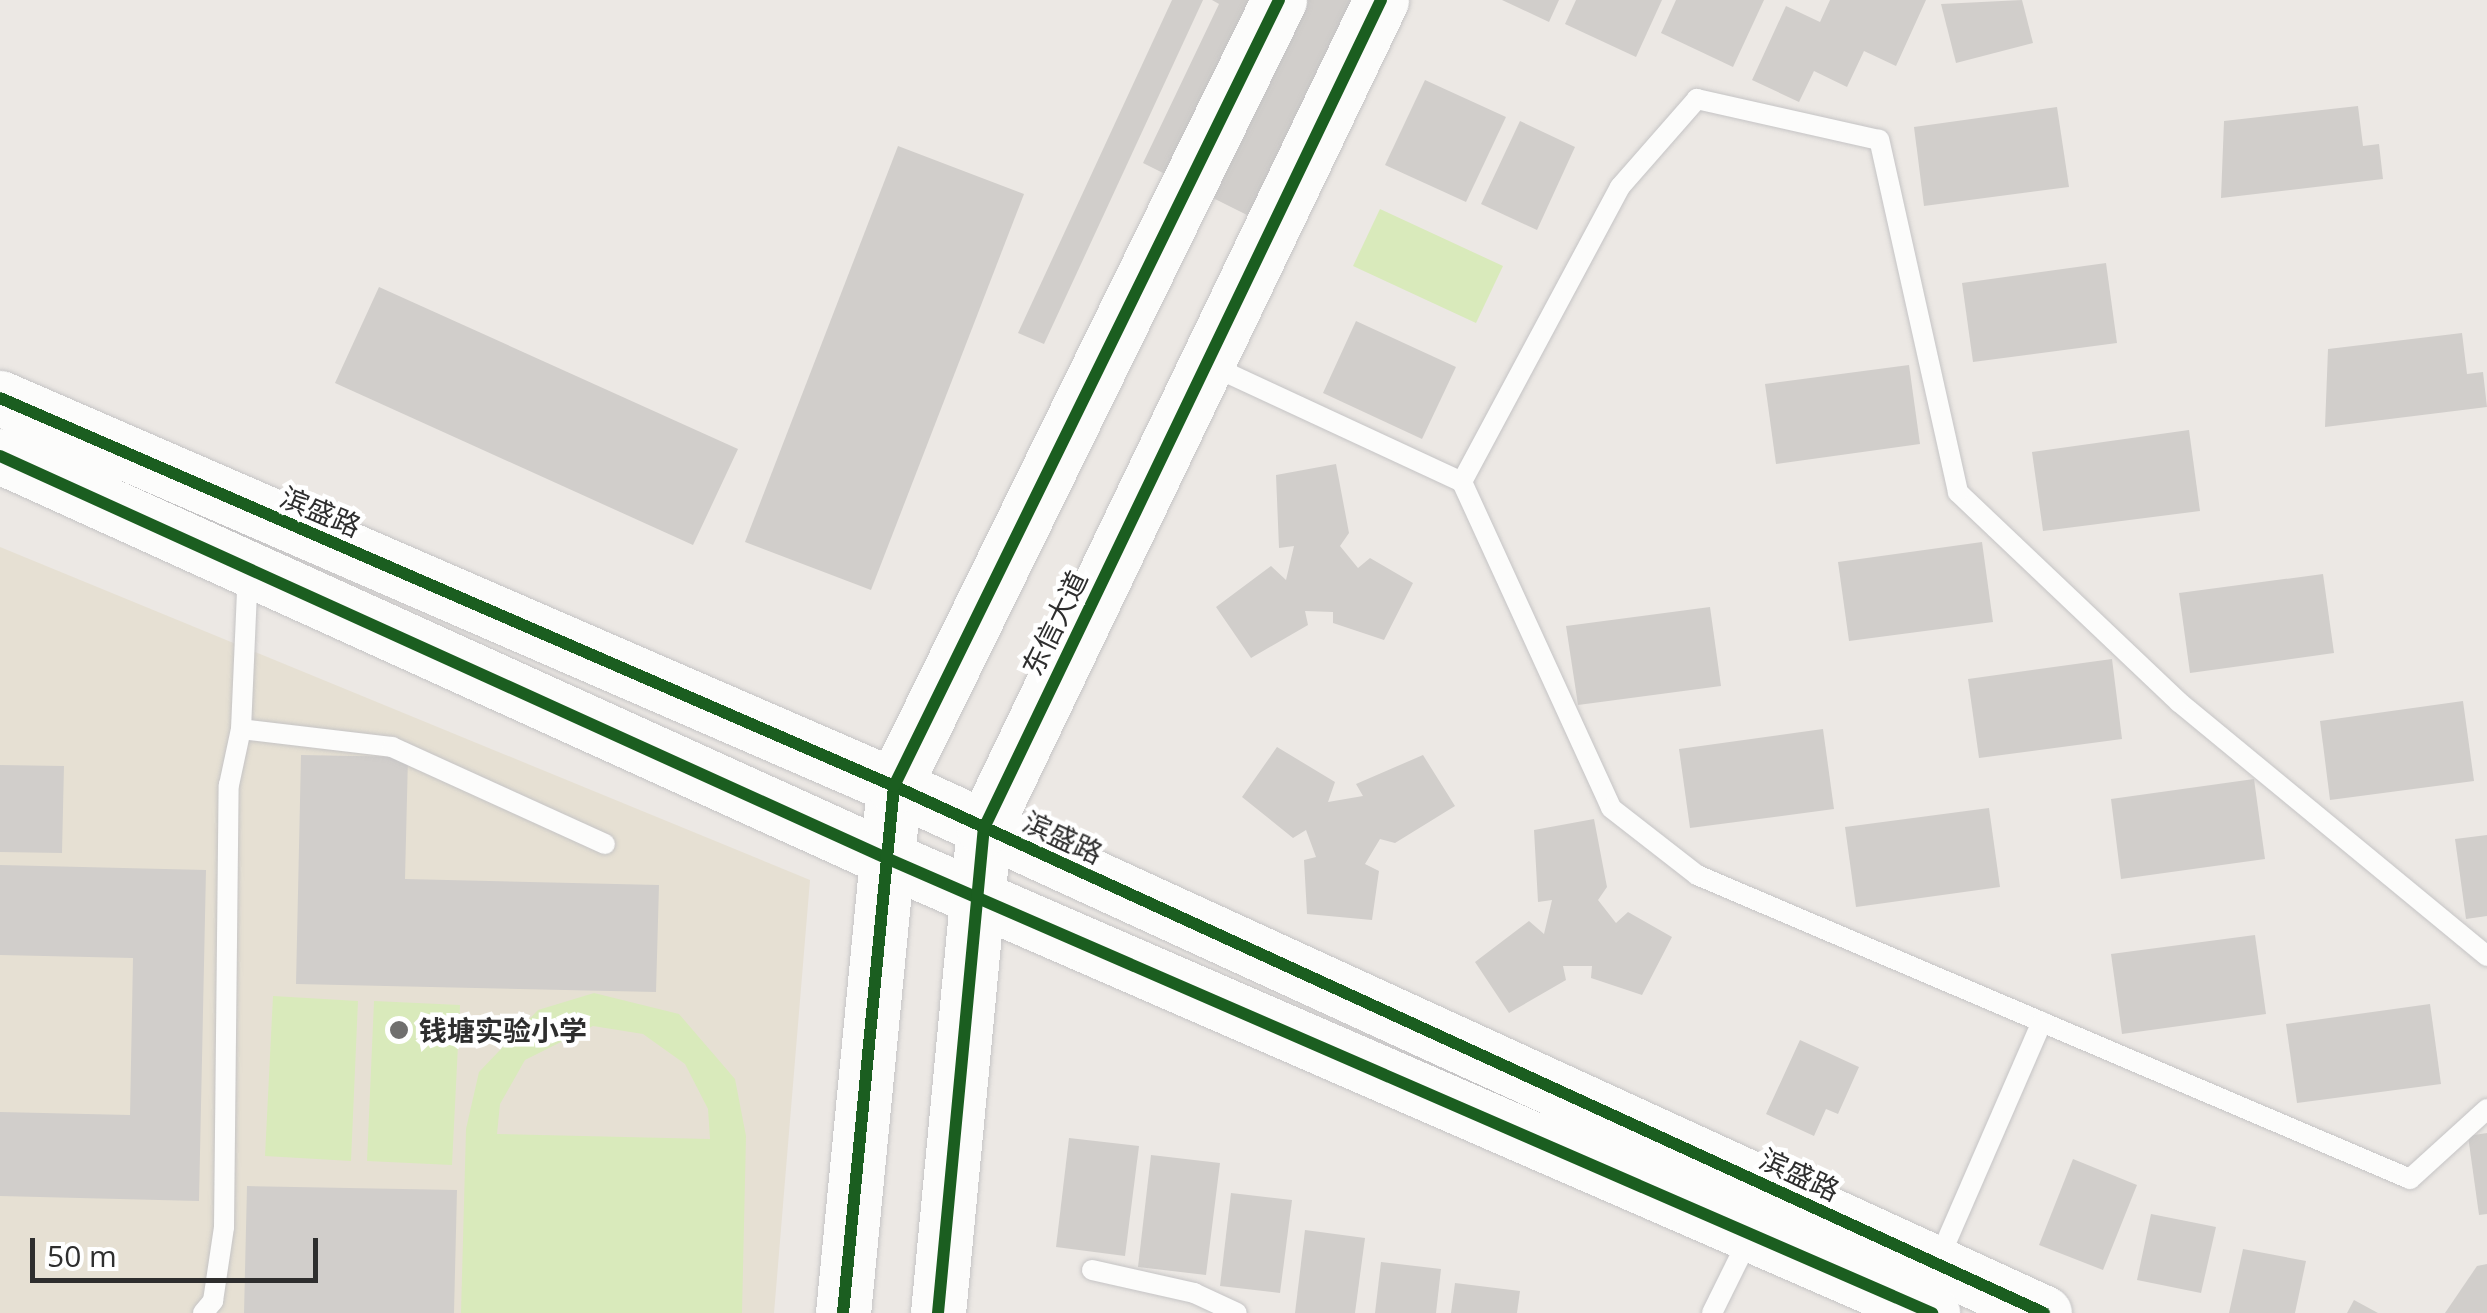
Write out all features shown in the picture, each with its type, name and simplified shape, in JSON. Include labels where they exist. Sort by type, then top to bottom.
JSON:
[{"type":"main road","points":[[843,1313],[894,786],[1279,0]]},
{"type":"main road","name":"东信大道","points":[[938,1313],[984,828],[1381,0]]},
{"type":"main road","name":"滨盛路","points":[[0,398],[894,786],[1934,1289]]},
{"type":"main road","name":"滨盛路","points":[[0,456],[886,858],[1752,1232],[1934,1289],[2044,1313]]},
{"type":"lane","points":[[1462,482],[1620,188],[1696,99],[1879,140],[1958,492],[2180,702],[2487,956]]},
{"type":"lane","points":[[1206,363],[1462,482],[1611,808],[1697,875],[2410,1179],[2487,1109]]},
{"type":"lane","points":[[203,1313],[213,1301],[224,1227],[229,785],[242,729],[248,569]]},
{"type":"lane","points":[[242,729],[392,747],[605,844]]},
{"type":"lane","points":[[1934,1289],[2042,1022]]},
{"type":"lane","points":[[1712,1313],[1752,1232]]},
{"type":"lane","points":[[1092,1270],[1194,1293],[1237,1313]]},
{"type":"shaded area","name":"钱塘实验小学","points":[[0,547],[810,880],[774,1313],[0,1313]]},
{"type":"green space","points":[[1380,209],[1503,266],[1476,323],[1353,266]]},
{"type":"green space","points":[[594,993],[679,1014],[735,1079],[746,1136],[742,1313],[461,1313],[466,1129],[479,1072],[538,1010]],"holes":[[[593,1026],[643,1034],[685,1064],[708,1109],[710,1139],[497,1134],[500,1104],[525,1060]]]},
{"type":"green space","points":[[273,996],[358,1001],[351,1161],[265,1156]]},
{"type":"green space","points":[[374,1001],[460,1005],[452,1165],[367,1161]]},
{"type":"building","points":[[1172,0],[1203,0],[1044,344],[1018,333]]},
{"type":"building","points":[[1212,0],[1380,0],[1271,227],[1143,163],[1219,4]]},
{"type":"building","points":[[1502,0],[1559,0],[1549,22]]},
{"type":"building","points":[[1576,0],[1662,0],[1636,57],[1565,24]]},
{"type":"building","points":[[1676,0],[1764,0],[1733,67],[1661,33]]},
{"type":"building","points":[[1830,0],[1926,0],[1896,66],[1864,51],[1847,87],[1814,71],[1799,102],[1752,80],[1786,6],[1820,22]]},
{"type":"building","points":[[2022,0],[2033,43],[1956,63],[1941,4]]},
{"type":"building","points":[[1425,80],[1506,117],[1466,202],[1385,165]]},
{"type":"building","points":[[2358,106],[2363,146],[2379,144],[2383,179],[2221,198],[2224,121]]},
{"type":"building","points":[[2057,107],[2069,187],[1924,206],[1914,127]]},
{"type":"building","points":[[1520,121],[1575,147],[1537,230],[1481,204]]},
{"type":"building","points":[[898,146],[1024,194],[871,590],[745,542]]},
{"type":"building","points":[[2106,263],[2117,343],[1973,362],[1962,283]]},
{"type":"building","points":[[379,287],[738,449],[693,545],[335,383]]},
{"type":"building","points":[[1356,321],[1456,367],[1422,439],[1323,393]]},
{"type":"building","points":[[2462,333],[2467,374],[2483,372],[2487,407],[2325,427],[2328,349]]},
{"type":"building","points":[[1909,365],[1920,444],[1776,464],[1765,384]]},
{"type":"building","points":[[2189,430],[2200,511],[2043,531],[2032,452]]},
{"type":"building","points":[[1336,464],[1349,533],[1340,546],[1358,568],[1370,558],[1413,583],[1384,640],[1333,623],[1333,612],[1305,611],[1308,625],[1251,658],[1216,607],[1271,566],[1286,580],[1294,546],[1279,548],[1276,475]]},
{"type":"building","points":[[1982,542],[1993,622],[1849,641],[1838,562]]},
{"type":"building","points":[[2323,574],[2334,653],[2190,673],[2179,593]]},
{"type":"building","points":[[1710,607],[1721,686],[1578,705],[1566,626]]},
{"type":"building","points":[[2112,659],[2122,739],[1979,758],[1968,679]]},
{"type":"building","points":[[2463,701],[2474,781],[2330,800],[2320,721]]},
{"type":"building","points":[[1823,729],[1834,809],[1690,828],[1679,749]]},
{"type":"building","points":[[1277,747],[1335,782],[1328,802],[1363,796],[1356,784],[1423,755],[1455,806],[1395,843],[1380,839],[1365,864],[1379,871],[1372,920],[1307,914],[1304,860],[1316,857],[1306,830],[1293,838],[1242,797]]},
{"type":"building","points":[[301,755],[408,757],[405,879],[659,885],[656,992],[296,984]]},
{"type":"building","points":[[0,765],[64,766],[62,853],[0,852]]},
{"type":"building","points":[[2254,779],[2265,859],[2121,879],[2111,799]]},
{"type":"building","points":[[1989,808],[2000,887],[1856,907],[1845,827]]},
{"type":"building","points":[[1594,819],[1607,887],[1598,900],[1616,923],[1628,912],[1672,937],[1642,995],[1591,978],[1592,966],[1563,966],[1566,980],[1509,1013],[1475,962],[1529,921],[1544,934],[1552,900],[1538,902],[1534,830]]},
{"type":"building","points":[[2487,835],[2487,916],[2466,919],[2455,839]]},
{"type":"building","points":[[0,865],[206,870],[199,1201],[0,1196],[0,1112],[130,1115],[133,958],[0,955]]},
{"type":"building","points":[[2255,935],[2266,1014],[2122,1034],[2111,954]]},
{"type":"building","points":[[2430,1004],[2441,1084],[2297,1103],[2286,1024]]},
{"type":"building","points":[[1800,1040],[1859,1067],[1838,1114],[1826,1109],[1814,1136],[1766,1114]]},
{"type":"building","points":[[2487,1133],[2487,1214],[2479,1215],[2468,1136]]},
{"type":"building","points":[[1069,1138],[1139,1146],[1125,1256],[1056,1247]]},
{"type":"building","points":[[1151,1155],[1220,1163],[1206,1275],[1138,1267]]},
{"type":"building","points":[[2073,1159],[2137,1185],[2103,1270],[2039,1245]]},
{"type":"building","points":[[247,1186],[457,1190],[454,1313],[244,1313]]},
{"type":"building","points":[[1231,1193],[1292,1200],[1280,1293],[1220,1286]]},
{"type":"building","points":[[2151,1214],[2216,1227],[2201,1293],[2137,1280]]},
{"type":"building","points":[[1305,1230],[1365,1238],[1355,1313],[1295,1313]]},
{"type":"building","points":[[2243,1249],[2306,1261],[2295,1313],[2229,1313]]},
{"type":"building","points":[[1381,1262],[1441,1269],[1436,1313],[1375,1313]]},
{"type":"building","points":[[2487,1264],[2487,1313],[2445,1313],[2477,1266]]},
{"type":"building","points":[[1455,1283],[1520,1291],[1517,1313],[1451,1313]]},
{"type":"building","points":[[2354,1300],[2378,1313],[2347,1313]]},
{"type":"cycle path","points":[[843,1313],[894,786],[1279,0]]},
{"type":"cycle path","points":[[938,1313],[984,828],[1381,0]]},
{"type":"cycle path","points":[[0,398],[894,786],[2044,1313]]},
{"type":"cycle path","points":[[0,456],[886,858],[1932,1313]]},
{"type":"place","name":"钱塘实验小学","points":[[399,1030]]}]
